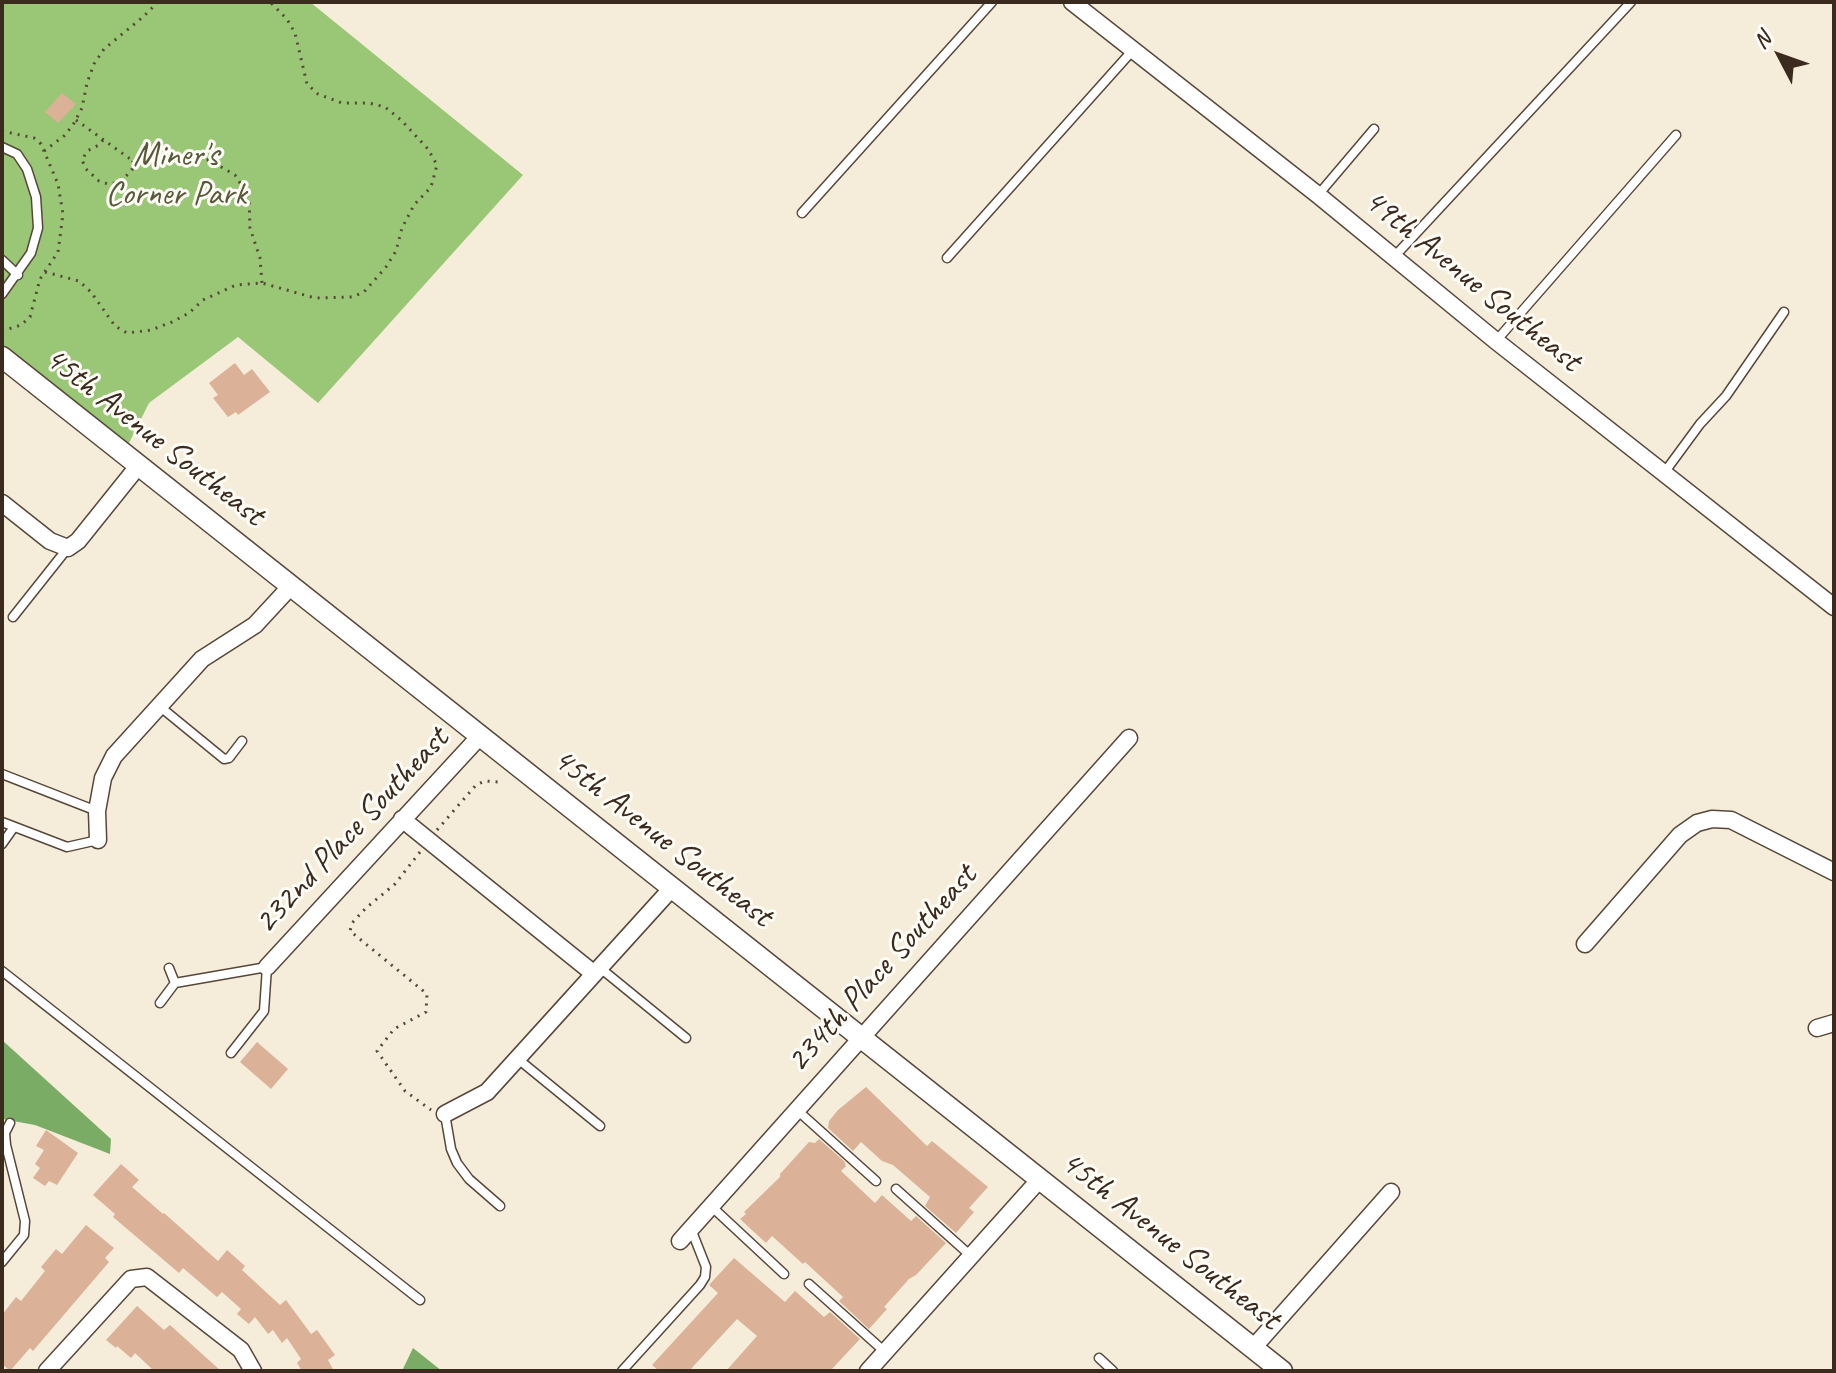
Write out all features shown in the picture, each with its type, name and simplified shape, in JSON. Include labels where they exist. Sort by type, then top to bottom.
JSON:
[{"type":"street","name":"49th Avenue Southeast","points":[[1072,2],[1834,607]]},
{"type":"street","name":"45th Avenue Southeast","points":[[2,357],[1282,1371]]},
{"type":"street","points":[[2,503],[50,541],[68,548],[78,541],[139,465]]},
{"type":"street","points":[[98,840],[97,811],[103,778],[114,756],[202,659],[255,625],[291,586]]},
{"type":"street","name":"232nd Place Southeast","points":[[267,967],[481,735]]},
{"type":"street","name":"234th Place Southeast","points":[[685,1234],[1129,738]]},
{"type":"street","points":[[402,819],[596,970]]},
{"type":"street","points":[[1585,944],[1680,835],[1697,823],[1712,819],[1731,820],[1834,872]]},
{"type":"street","points":[[445,1114],[487,1092],[672,888]]},
{"type":"street","points":[[1817,1028],[1834,1023]]},
{"type":"street","points":[[868,1371],[1040,1179]]},
{"type":"street","points":[[1253,1348],[1391,1192]]},
{"type":"street","points":[[47,1371],[131,1279],[147,1277],[232,1342],[241,1350],[253,1371]]},
{"type":"lane","points":[[802,213],[992,2]]},
{"type":"lane","points":[[1394,257],[1631,2]]},
{"type":"lane","points":[[947,258],[1133,50]]},
{"type":"lane","points":[[1318,195],[1374,129]]},
{"type":"lane","points":[[1496,341],[1676,135]]},
{"type":"lane","points":[[2,147],[17,154],[27,169],[36,197],[38,228],[31,253],[2,294]]},
{"type":"lane","points":[[2,260],[18,275]]},
{"type":"lane","points":[[1664,473],[1692,434],[1726,396],[1784,312]]},
{"type":"lane","points":[[13,617],[68,548]]},
{"type":"lane","points":[[158,705],[224,759],[229,758],[242,741]]},
{"type":"lane","points":[[2,774],[97,811]]},
{"type":"lane","points":[[2,822],[67,847],[98,840]]},
{"type":"lane","points":[[2,844],[14,827]]},
{"type":"lane","points":[[160,1003],[175,983],[267,967],[264,1011],[231,1053]]},
{"type":"lane","points":[[169,968],[175,983]]},
{"type":"lane","points":[[596,970],[686,1038]]},
{"type":"lane","points":[[2,971],[420,1300]]},
{"type":"lane","points":[[517,1058],[600,1126]]},
{"type":"lane","points":[[797,1110],[876,1181]]},
{"type":"lane","points":[[445,1114],[451,1149],[457,1163],[469,1179],[500,1206]]},
{"type":"lane","points":[[2,1262],[24,1235],[25,1221],[6,1145],[5,1133],[10,1123]]},
{"type":"lane","points":[[896,1189],[971,1256]]},
{"type":"lane","points":[[711,1206],[784,1274]]},
{"type":"lane","points":[[622,1371],[705,1277],[706,1267],[685,1234]]},
{"type":"lane","points":[[809,1284],[885,1352]]},
{"type":"lane","points":[[1099,1358],[1113,1371]]},
{"type":"path","points":[[44,151],[64,136],[76,120],[90,74],[104,49],[158,2]]},
{"type":"path","points":[[45,272],[79,281],[91,292],[115,326],[127,333],[151,330],[172,322],[219,291],[236,285],[262,283],[315,298],[352,297],[364,292],[386,267],[396,251],[402,228],[414,205],[431,187],[437,165],[428,149],[385,107],[369,103],[342,103],[318,94],[307,84],[295,33],[287,19],[270,2]]},
{"type":"path","points":[[76,120],[133,161],[209,160],[235,175],[249,197],[250,228],[260,258],[262,283]]},
{"type":"path","points":[[103,140],[87,151],[82,160],[86,169],[99,181],[108,184],[120,182],[132,170],[133,161]]},
{"type":"path","points":[[445,1114],[426,1108],[405,1091],[377,1051],[394,1029],[426,1012],[429,1004],[427,994],[350,931],[352,923],[395,884],[476,785],[502,779]]},
{"type":"green space","name":"Miner's Corner Park","points":[[2,2],[310,2],[523,175],[318,403],[238,337],[149,403],[128,445],[2,344]]},
{"type":"green space","points":[[2,1040],[111,1139],[110,1154],[35,1125],[2,1119]]},
{"type":"green space","points":[[413,1348],[442,1371],[402,1371]]},
{"type":"building","points":[[62,93],[76,104],[58,123],[45,112]]},
{"type":"building","points":[[235,363],[244,375],[252,369],[270,392],[238,415],[236,412],[228,417],[213,398],[218,395],[209,383]]},
{"type":"building","points":[[257,1042],[288,1069],[271,1089],[240,1062]]},
{"type":"building","points":[[866,1087],[927,1146],[932,1141],[988,1187],[969,1208],[974,1212],[956,1233],[925,1206],[930,1197],[893,1165],[882,1161],[861,1142],[853,1151],[828,1128],[829,1121],[838,1110]]},
{"type":"building","points":[[46,1130],[78,1153],[57,1185],[49,1181],[45,1186],[33,1178],[40,1168],[35,1164],[44,1150],[36,1146]]},
{"type":"building","points":[[819,1139],[844,1161],[846,1166],[841,1171],[875,1203],[882,1195],[911,1221],[916,1216],[946,1243],[909,1279],[869,1329],[839,1301],[843,1297],[805,1262],[803,1264],[772,1236],[766,1243],[740,1219],[809,1142],[815,1143]]},
{"type":"building","points":[[121,1164],[139,1180],[132,1187],[218,1261],[227,1250],[245,1266],[242,1270],[280,1305],[286,1300],[311,1334],[317,1330],[335,1355],[328,1360],[334,1371],[302,1371],[297,1363],[301,1359],[287,1338],[282,1343],[273,1330],[268,1334],[255,1317],[249,1324],[237,1314],[241,1309],[222,1292],[217,1297],[183,1268],[179,1273],[113,1217],[115,1214],[93,1195]]},
{"type":"building","points":[[86,1225],[114,1248],[105,1258],[109,1262],[33,1351],[30,1348],[10,1371],[2,1364],[2,1315],[16,1297],[21,1301],[45,1271],[41,1267],[56,1249],[62,1254]]},
{"type":"building","points":[[734,1258],[785,1302],[795,1291],[824,1317],[830,1312],[860,1339],[830,1371],[726,1371],[757,1336],[737,1319],[689,1371],[659,1371],[652,1365],[718,1293],[709,1285]]},
{"type":"building","points":[[137,1306],[164,1330],[170,1325],[221,1371],[154,1371],[135,1353],[131,1358],[116,1348],[106,1340]]}]
